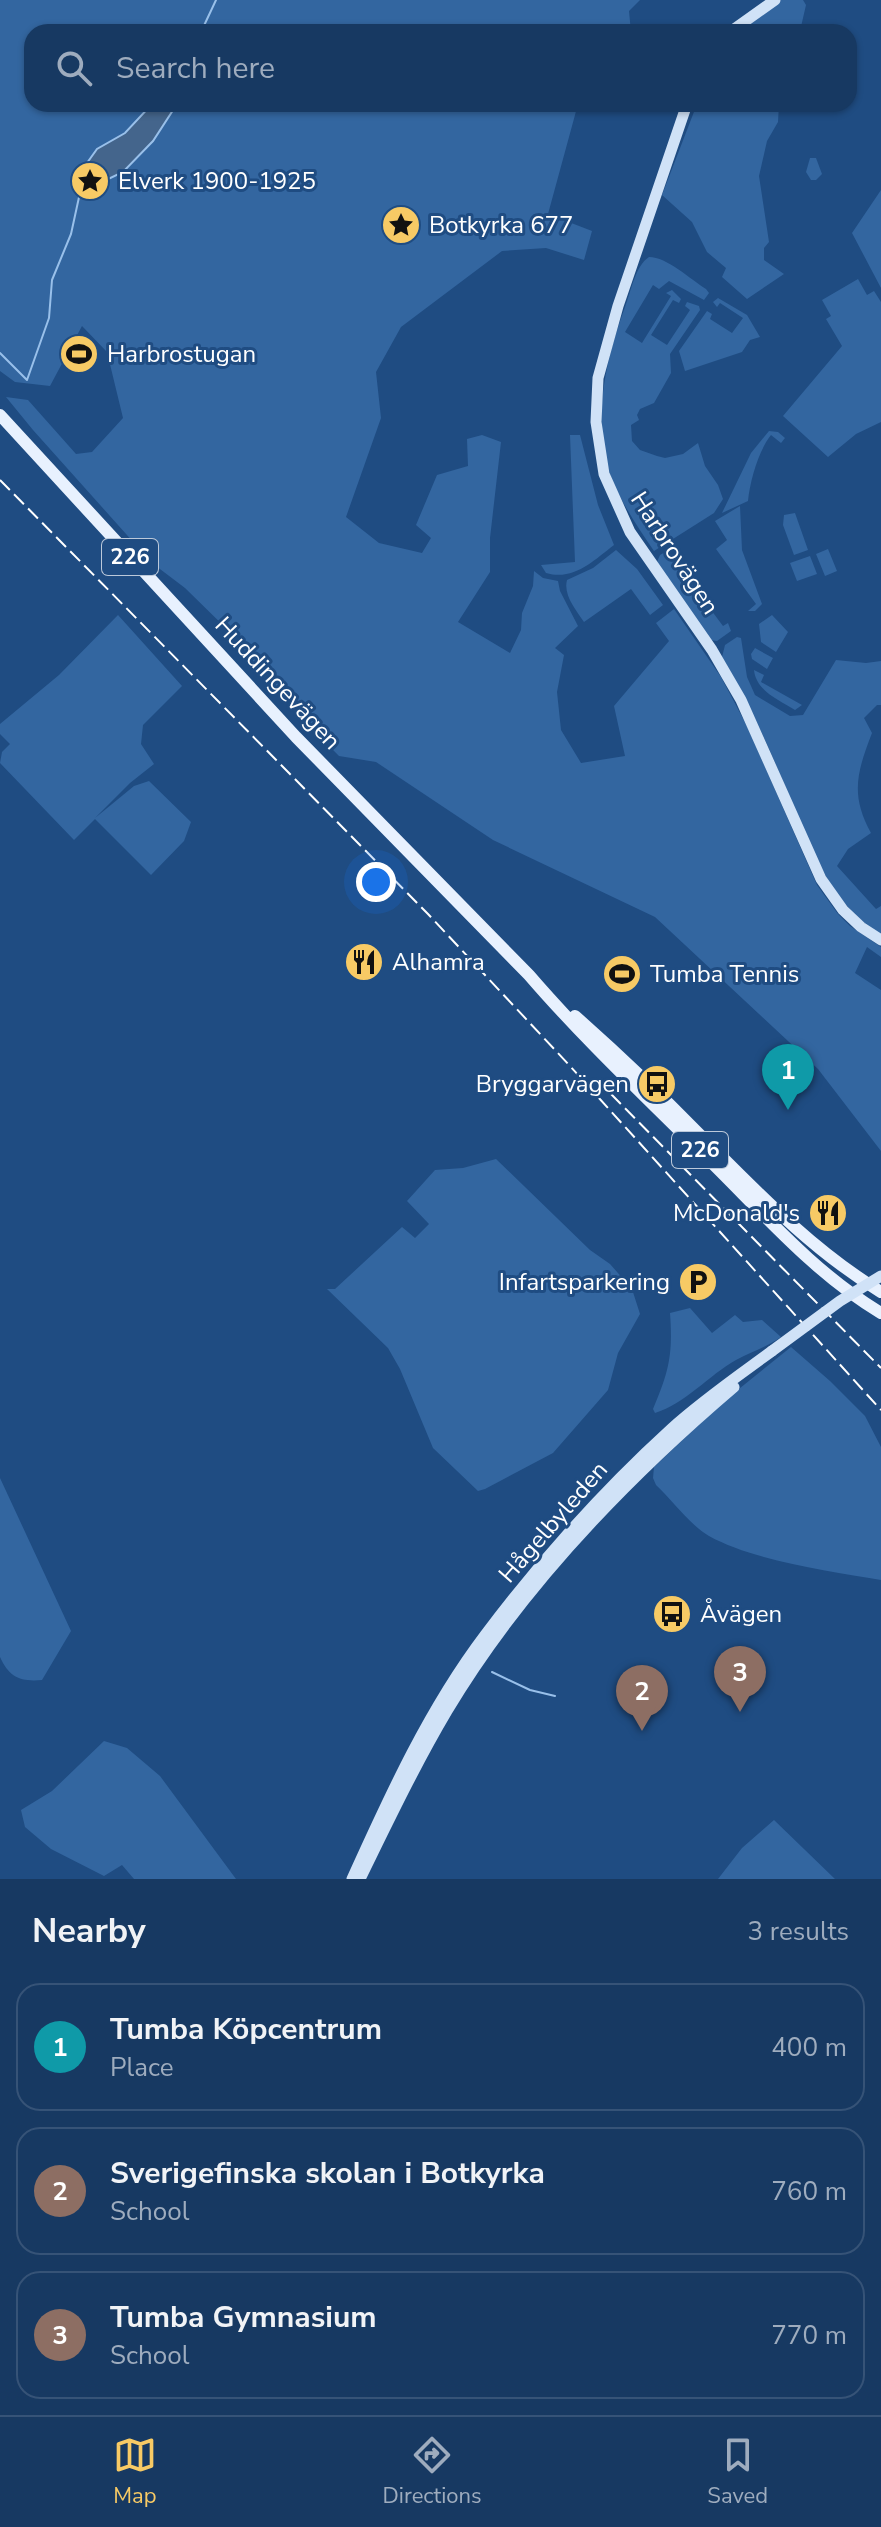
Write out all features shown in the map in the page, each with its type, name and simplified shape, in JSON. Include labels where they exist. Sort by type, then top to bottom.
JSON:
[{"type":"main road","points":[[741,24],[775,0]]},
{"type":"main road","name":"Harbrovägen","points":[[684,112],[618,306],[598,378],[596,422],[604,474],[630,532],[712,650],[741,700],[821,879],[843,910],[881,940]]},
{"type":"main road","name":"Huddingevägen","points":[[0,415],[296,737],[529,975],[632,1067],[802,1235],[881,1292]]},
{"type":"main road","name":"Huddingevägen","points":[[529,975],[557,1008],[796,1247],[825,1274],[881,1313]]},
{"type":"main road","name":"Hågelbyleden","points":[[360,1879],[415,1768],[449,1709],[493,1642],[560,1559],[633,1479],[714,1404],[840,1301],[881,1276]]},
{"type":"main road","name":"Hågelbyleden","points":[[352,1879],[405,1765],[441,1702],[484,1636],[557,1548],[626,1472],[708,1398],[881,1282]]},
{"type":"main road","points":[[862,1301],[881,1321]]},
{"type":"shaded area","points":[[0,0],[640,0],[629,11],[630,24],[24,24],[24,112],[145,112],[125,133],[98,149],[100,183],[123,172],[153,141],[172,112],[576,112],[548,214],[592,231],[584,260],[546,248],[502,251],[401,327],[376,372],[381,418],[346,517],[379,543],[422,553],[431,538],[416,525],[437,475],[468,466],[467,439],[482,435],[501,442],[490,538],[490,572],[458,622],[510,653],[521,630],[522,613],[533,586],[534,571],[543,578],[558,581],[578,626],[555,648],[564,655],[557,692],[561,730],[581,763],[625,756],[614,706],[669,641],[656,623],[674,609],[721,677],[747,726],[817,885],[850,926],[881,947],[881,957],[867,947],[855,973],[881,990],[881,1151],[818,1069],[655,917],[493,840],[376,762],[339,756],[272,688],[234,636],[185,588],[152,563],[6,397],[28,400],[76,454],[92,452],[123,418],[107,352],[82,326],[50,386],[15,382],[0,371]]},
{"type":"shaded area","points":[[781,0],[803,0],[806,5],[802,24],[749,24]]},
{"type":"shaded area","points":[[145,112],[172,112],[153,141],[123,172],[100,183],[82,170],[97,149],[125,133]]},
{"type":"shaded area","points":[[694,112],[779,112],[778,122],[767,141],[759,176],[769,242],[764,248],[764,260],[784,274],[747,299],[722,277],[726,268],[707,252],[692,222],[662,195]]},
{"type":"shaded area","points":[[810,158],[816,158],[822,174],[816,180],[811,180],[806,172]]},
{"type":"shaded area","points":[[881,190],[881,288],[852,233]]},
{"type":"shaded area","points":[[649,257],[671,264],[709,293],[704,300],[669,281],[659,289],[653,285],[625,332],[642,343],[671,296],[666,293],[672,290],[681,299],[679,303],[673,300],[651,335],[667,345],[690,310],[685,306],[687,302],[699,306],[700,310],[670,354],[671,373],[654,403],[640,409],[637,415],[639,420],[631,425],[632,441],[640,450],[665,458],[683,454],[698,443],[705,466],[723,499],[714,513],[654,551],[613,482],[602,439],[601,416],[611,349],[637,273]]},
{"type":"shaded area","points":[[858,279],[867,295],[874,291],[881,302],[881,422],[856,434],[828,457],[783,416],[842,346],[826,319],[831,316],[822,300]]},
{"type":"shaded area","points":[[718,298],[747,315],[760,337],[750,340],[742,352],[685,371],[679,351],[707,311],[712,314],[710,319],[732,333],[743,318],[720,303],[717,307],[713,302]]},
{"type":"shaded area","points":[[769,431],[778,432],[785,438],[781,443],[771,435],[756,466],[748,501],[722,513],[751,453]]},
{"type":"shaded area","points":[[570,435],[580,435],[598,505],[614,545],[583,568],[556,575],[546,573],[541,565],[575,562]]},
{"type":"shaded area","points":[[740,506],[742,550],[762,604],[755,611],[748,611],[756,604],[716,549],[727,540],[715,521]]},
{"type":"shaded area","points":[[795,513],[808,550],[794,555],[783,525],[784,515]]},
{"type":"shaded area","points":[[828,549],[837,571],[825,576],[816,554]]},
{"type":"shaded area","points":[[616,550],[637,569],[663,605],[650,615],[631,589],[584,622],[569,597],[567,580],[593,568]]},
{"type":"shaded area","points":[[667,551],[723,626],[728,623],[731,631],[717,641],[710,640],[657,562],[660,555]]},
{"type":"shaded area","points":[[810,556],[817,574],[797,581],[790,563]]},
{"type":"shaded area","points":[[118,615],[182,686],[143,725],[141,744],[154,764],[95,818],[134,786],[149,781],[191,822],[184,841],[151,875],[95,819],[74,840],[0,763],[2,752],[10,744],[0,734],[0,724],[59,675]]},
{"type":"shaded area","points":[[772,615],[788,632],[776,652],[761,642],[759,624]]},
{"type":"shaded area","points":[[737,637],[741,638],[747,677],[755,695],[790,716],[803,715],[836,660],[881,661],[881,705],[877,705],[864,718],[872,733],[858,783],[860,807],[871,833],[848,849],[837,866],[876,909],[881,906],[881,935],[844,902],[818,862],[759,728],[722,657],[725,645]]},
{"type":"shaded area","points":[[755,648],[773,658],[767,669],[752,659]]},
{"type":"shaded area","points":[[754,670],[764,675],[761,682],[802,705],[795,710],[769,694],[759,684]]},
{"type":"shaded area","points":[[496,1159],[590,1250],[610,1264],[632,1289],[640,1314],[618,1353],[608,1390],[553,1453],[478,1491],[433,1448],[388,1348],[327,1289],[335,1289],[402,1227],[415,1238],[429,1224],[407,1201],[435,1170],[463,1168]]},
{"type":"shaded area","points":[[690,1308],[712,1333],[735,1315],[743,1322],[762,1320],[781,1337],[726,1366],[677,1403],[655,1413],[653,1409],[669,1362],[670,1313]]},
{"type":"shaded area","points":[[791,1347],[865,1416],[881,1447],[881,1580],[793,1564],[727,1545],[695,1526],[653,1478],[654,1467],[724,1401]]},
{"type":"shaded area","points":[[0,1478],[71,1631],[42,1680],[16,1677],[0,1657]]},
{"type":"shaded area","points":[[104,1741],[127,1748],[160,1776],[236,1879],[134,1879],[122,1865],[104,1876],[51,1849],[25,1827],[21,1810],[52,1791]]},
{"type":"shaded area","points":[[774,1820],[835,1879],[718,1879],[742,1848]]},
{"type":"waterway","points":[[205,24],[216,0]]},
{"type":"waterway","points":[[0,353],[27,380],[49,318],[52,280],[71,234],[81,188],[92,176]]},
{"type":"waterway","points":[[492,1672],[530,1690],[555,1696]]},
{"type":"railway","points":[[0,480],[428,914],[881,1410]]},
{"type":"railway","points":[[611,1094],[881,1368]]},
{"type":"place","name":"Elverk 1900-1925","points":[[90,181]]},
{"type":"place","name":"Botkyrka 677","points":[[401,225]]},
{"type":"place","name":"Harbrostugan","points":[[79,354]]},
{"type":"place","name":"Alhamra","points":[[364,962]]},
{"type":"place","name":"Tumba Tennis","points":[[622,974]]},
{"type":"place","name":"Bryggarvägen","points":[[657,1084]]},
{"type":"place","name":"Tumba Köpcentrum","points":[[788,1110]]},
{"type":"place","name":"McDonald's","points":[[828,1213]]},
{"type":"place","name":"Infartsparkering","points":[[698,1282]]},
{"type":"place","name":"Åvägen","points":[[672,1614]]},
{"type":"place","name":"Tumba Gymnasium","points":[[740,1712]]},
{"type":"place","name":"Sverigefinska skolan i Botkyrka","points":[[642,1731]]}]
